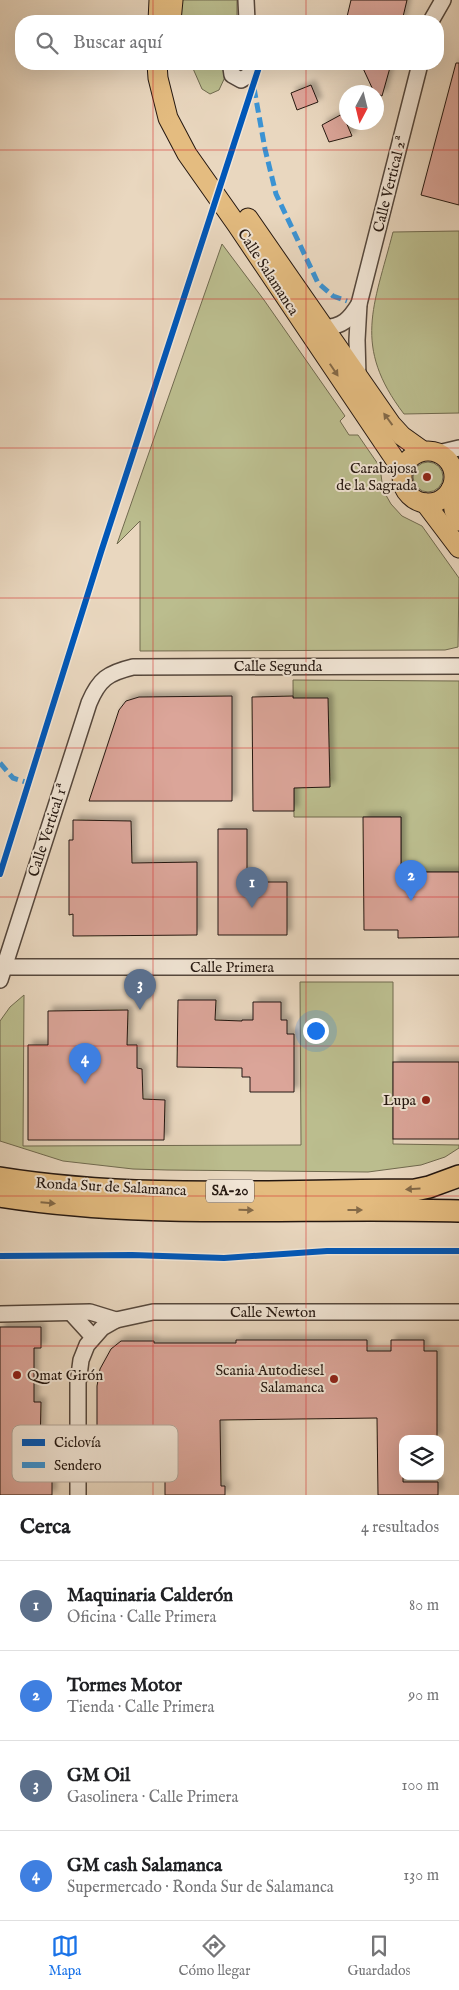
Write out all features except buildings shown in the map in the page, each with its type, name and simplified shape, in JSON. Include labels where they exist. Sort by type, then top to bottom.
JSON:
[{"type":"highway","name":"Ronda Sur de Salamanca","points":[[0,1178],[32,1183],[110,1189],[195,1192],[415,1190],[430,1188],[459,1176]]},
{"type":"highway","name":"Ronda Sur de Salamanca","points":[[0,1196],[29,1201],[112,1208],[459,1211]]},
{"type":"main road","points":[[159,15],[160,0]]},
{"type":"main road","points":[[172,15],[173,0]]},
{"type":"main road","name":"Calle Salamanca","points":[[157,70],[168,118],[187,154],[200,162]]},
{"type":"main road","name":"Calle Salamanca","points":[[170,70],[178,109],[200,162],[242,221],[324,328],[391,424],[402,436],[431,452]]},
{"type":"main road","name":"Calle Salamanca","points":[[242,221],[402,470]]},
{"type":"main road","points":[[455,481],[443,498],[432,503],[425,503],[414,500],[406,492],[402,482],[402,470],[412,456],[431,452],[449,462],[455,481],[454,510],[459,521]]},
{"type":"main road","points":[[425,503],[459,548]]},
{"type":"street","points":[[246,0],[247,15]]},
{"type":"street","points":[[434,15],[443,0]]},
{"type":"street","points":[[231,70],[232,75],[241,80],[250,75],[251,70]]},
{"type":"street","name":"Calle Vertical 2ª","points":[[358,377],[357,340],[359,304],[418,70]]},
{"type":"street","name":"Calle Vertical 2ª","points":[[324,328],[338,326],[351,317],[359,304]]},
{"type":"street","points":[[431,452],[459,448]]},
{"type":"street","name":"Calle Segunda","points":[[100,682],[116,671],[132,666],[459,666]]},
{"type":"street","name":"Calle Vertical 1ª","points":[[2,974],[89,703],[100,682]]},
{"type":"street","name":"Calle Primera","points":[[2,974],[459,967]]},
{"type":"street","points":[[0,1314],[72,1314],[90,1312],[116,1320]]},
{"type":"street","name":"Calle Newton","points":[[93,1337],[102,1328],[116,1320],[153,1312],[459,1312]]},
{"type":"street","points":[[72,1314],[93,1337],[87,1345],[81,1360],[78,1383],[78,1425]]},
{"type":"street","points":[[78,1482],[78,1495]]},
{"type":"green space","points":[[182,0],[237,0],[237,15],[181,15]]},
{"type":"green space","points":[[194,70],[228,70],[219,90],[210,94],[202,89]]},
{"type":"green space","points":[[459,231],[459,413],[404,414],[388,390],[378,367],[373,346],[374,304],[393,232]]},
{"type":"green space","points":[[222,244],[264,300],[345,416],[340,421],[349,435],[358,435],[380,467],[383,490],[391,504],[402,516],[422,526],[459,578],[458,647],[445,650],[140,651],[140,521],[117,544]]},
{"type":"green space","points":[[428,462],[439,466],[443,477],[439,488],[428,492],[417,488],[413,477],[417,466]]},
{"type":"green space","points":[[293,680],[459,681],[459,872],[401,872],[401,817],[294,817]]},
{"type":"green space","points":[[300,982],[393,982],[393,1144],[459,1145],[459,1148],[445,1157],[421,1165],[368,1172],[167,1170],[133,1169],[63,1161],[0,1141],[0,1021],[10,1007],[24,995],[23,1146],[301,1145]]},
{"type":"marked path","points":[[254,88],[265,149],[276,194],[318,283],[333,296],[347,301]]},
{"type":"marked path","points":[[0,763],[13,778],[29,783]]},
{"type":"cycle path","points":[[0,874],[101,552],[258,70]]},
{"type":"cycle path","points":[[0,1256],[132,1255],[224,1258],[327,1251],[459,1251]]},
{"type":"place","name":"Carabajosa de la Sagrada","points":[[427,477]]},
{"type":"place","name":"Tormes Motor","points":[[411,901]]},
{"type":"place","name":"Maquinaria Calderón","points":[[252,908]]},
{"type":"place","name":"GM Oil","points":[[140,1010]]},
{"type":"place","name":"GM cash Salamanca","points":[[85,1084]]},
{"type":"place","name":"Lupa","points":[[426,1100]]},
{"type":"place","name":"Qmat Girón","points":[[17,1375]]},
{"type":"place","name":"Scania Autodiesel Salamanca","points":[[334,1379]]}]
